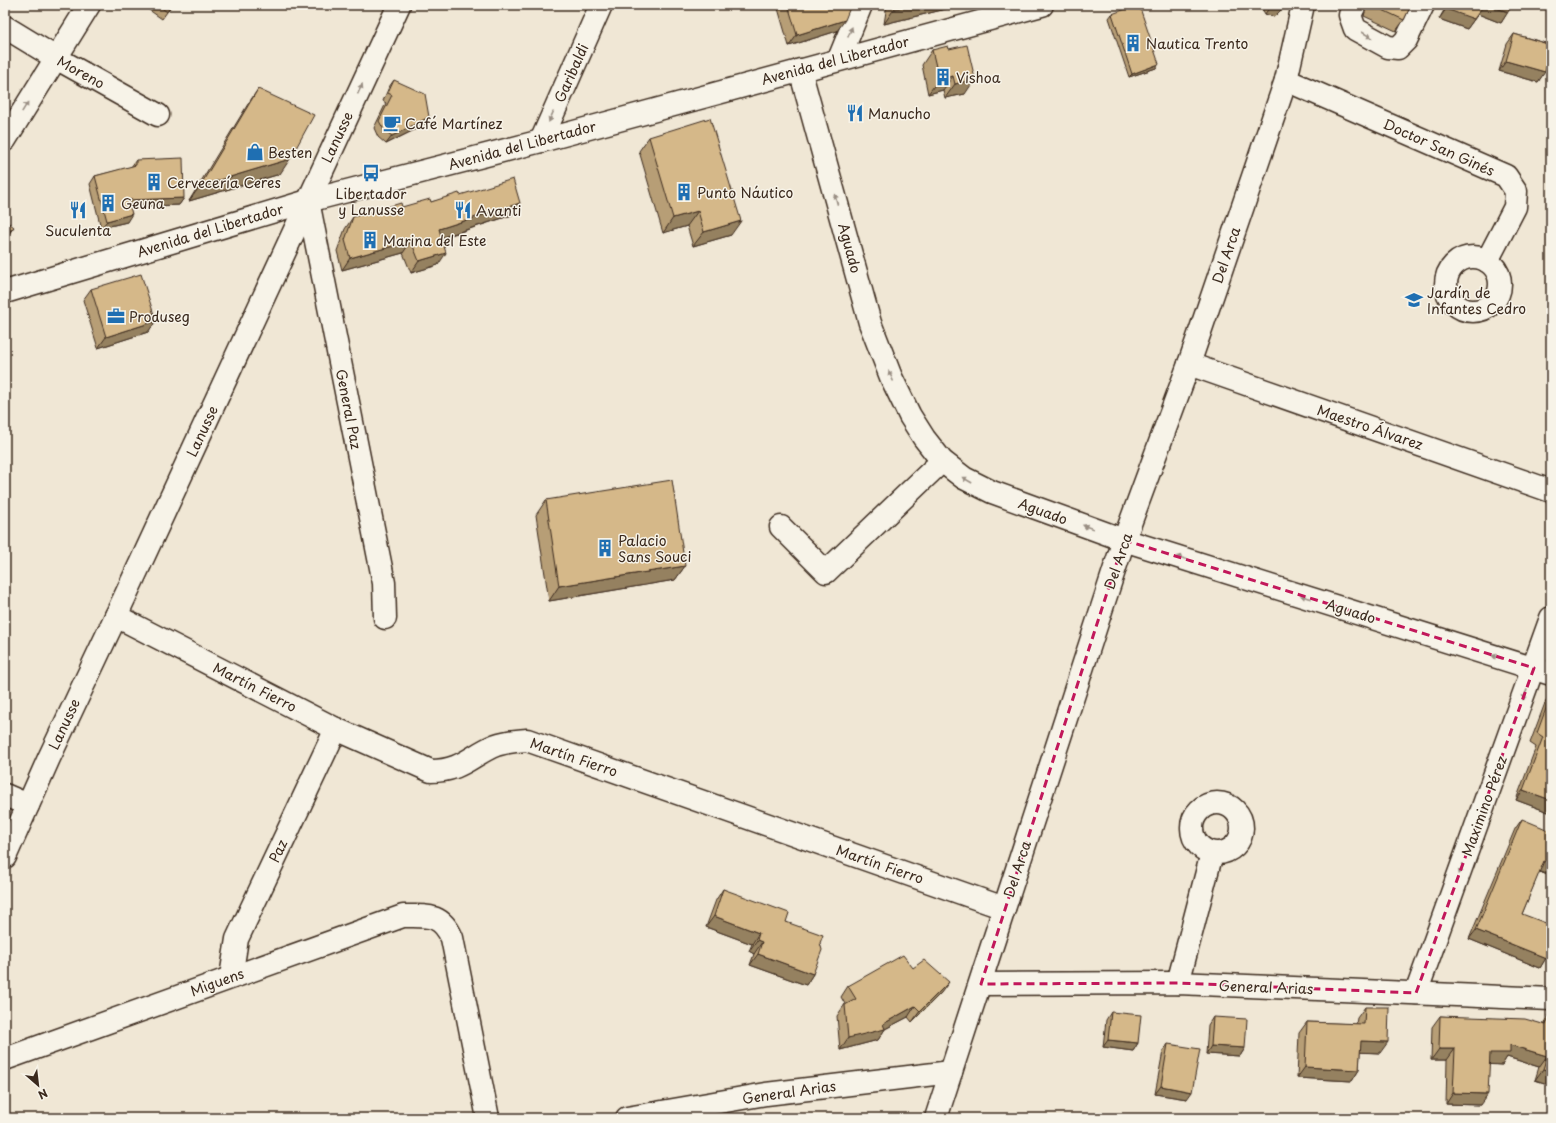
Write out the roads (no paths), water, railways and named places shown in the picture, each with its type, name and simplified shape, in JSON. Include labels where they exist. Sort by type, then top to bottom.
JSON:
[{"type":"street","points":[[5,140],[89,5]]},
{"type":"street","name":"Lanusse","points":[[5,857],[399,5]]},
{"type":"street","name":"Garibaldi","points":[[541,141],[601,5]]},
{"type":"street","points":[[839,59],[861,5]]},
{"type":"street","name":"Del Arca","points":[[936,1118],[981,984],[1004,908],[1124,540],[1189,364],[1286,80],[1304,5]]},
{"type":"street","points":[[1355,5],[1350,16],[1355,28],[1388,48],[1398,48],[1406,40],[1423,5]]},
{"type":"street","name":"Avenida del Libertador","points":[[5,292],[308,201],[541,141],[1036,6]]},
{"type":"street","name":"Moreno","points":[[5,27],[56,58],[158,115]]},
{"type":"street","name":"Aguado","points":[[800,70],[870,323],[891,376],[910,416],[924,438],[942,461],[964,478],[992,492],[1124,540],[1543,671]]},
{"type":"street","name":"Doctor San Ginés","points":[[1286,80],[1506,176],[1516,191],[1515,206],[1487,261]]},
{"type":"street","name":"General Paz","points":[[308,201],[384,583],[385,618]]},
{"type":"street","name":"Maestro Álvarez","points":[[1189,364],[1551,491]]},
{"type":"street","points":[[781,527],[826,572],[942,461]]},
{"type":"street","name":"Martín Fierro","points":[[116,616],[336,729],[431,771],[446,771],[495,746],[509,741],[527,740],[1004,908]]},
{"type":"street","name":"Maximino Pérez","points":[[1416,993],[1543,671],[1551,618]]},
{"type":"street","name":"Paz","points":[[231,977],[237,939],[336,729]]},
{"type":"street","points":[[5,795],[28,805]]},
{"type":"street","points":[[1178,983],[1212,853]]},
{"type":"street","name":"Miguens","points":[[5,1059],[403,916],[432,916],[447,927],[452,938],[488,1118]]},
{"type":"street","name":"General Arias","points":[[981,984],[1178,983],[1551,999]]},
{"type":"street","name":"General Arias","points":[[627,1118],[766,1094],[951,1072]]},
{"type":"place","name":"Nautica Trento","points":[[1133,43]]},
{"type":"place","name":"Vishoa","points":[[943,77]]},
{"type":"place","name":"Manucho","points":[[855,113]]},
{"type":"place","name":"Café Martínez","points":[[392,123]]},
{"type":"place","name":"Besten","points":[[255,152]]},
{"type":"place","name":"Libertador y Lanusse","points":[[371,173]]},
{"type":"place","name":"Cervecería Ceres","points":[[154,182]]},
{"type":"place","name":"Punto Náutico","points":[[684,192]]},
{"type":"place","name":"Geuna","points":[[108,203]]},
{"type":"place","name":"Suculenta","points":[[78,210]]},
{"type":"place","name":"Avanti","points":[[463,210]]},
{"type":"place","name":"Marina del Este","points":[[370,240]]},
{"type":"place","name":"Jardín de Infantes Cedro","points":[[1414,300]]},
{"type":"place","name":"Produseg","points":[[116,316]]},
{"type":"place","name":"Palacio Sans Souci","points":[[605,548]]}]
